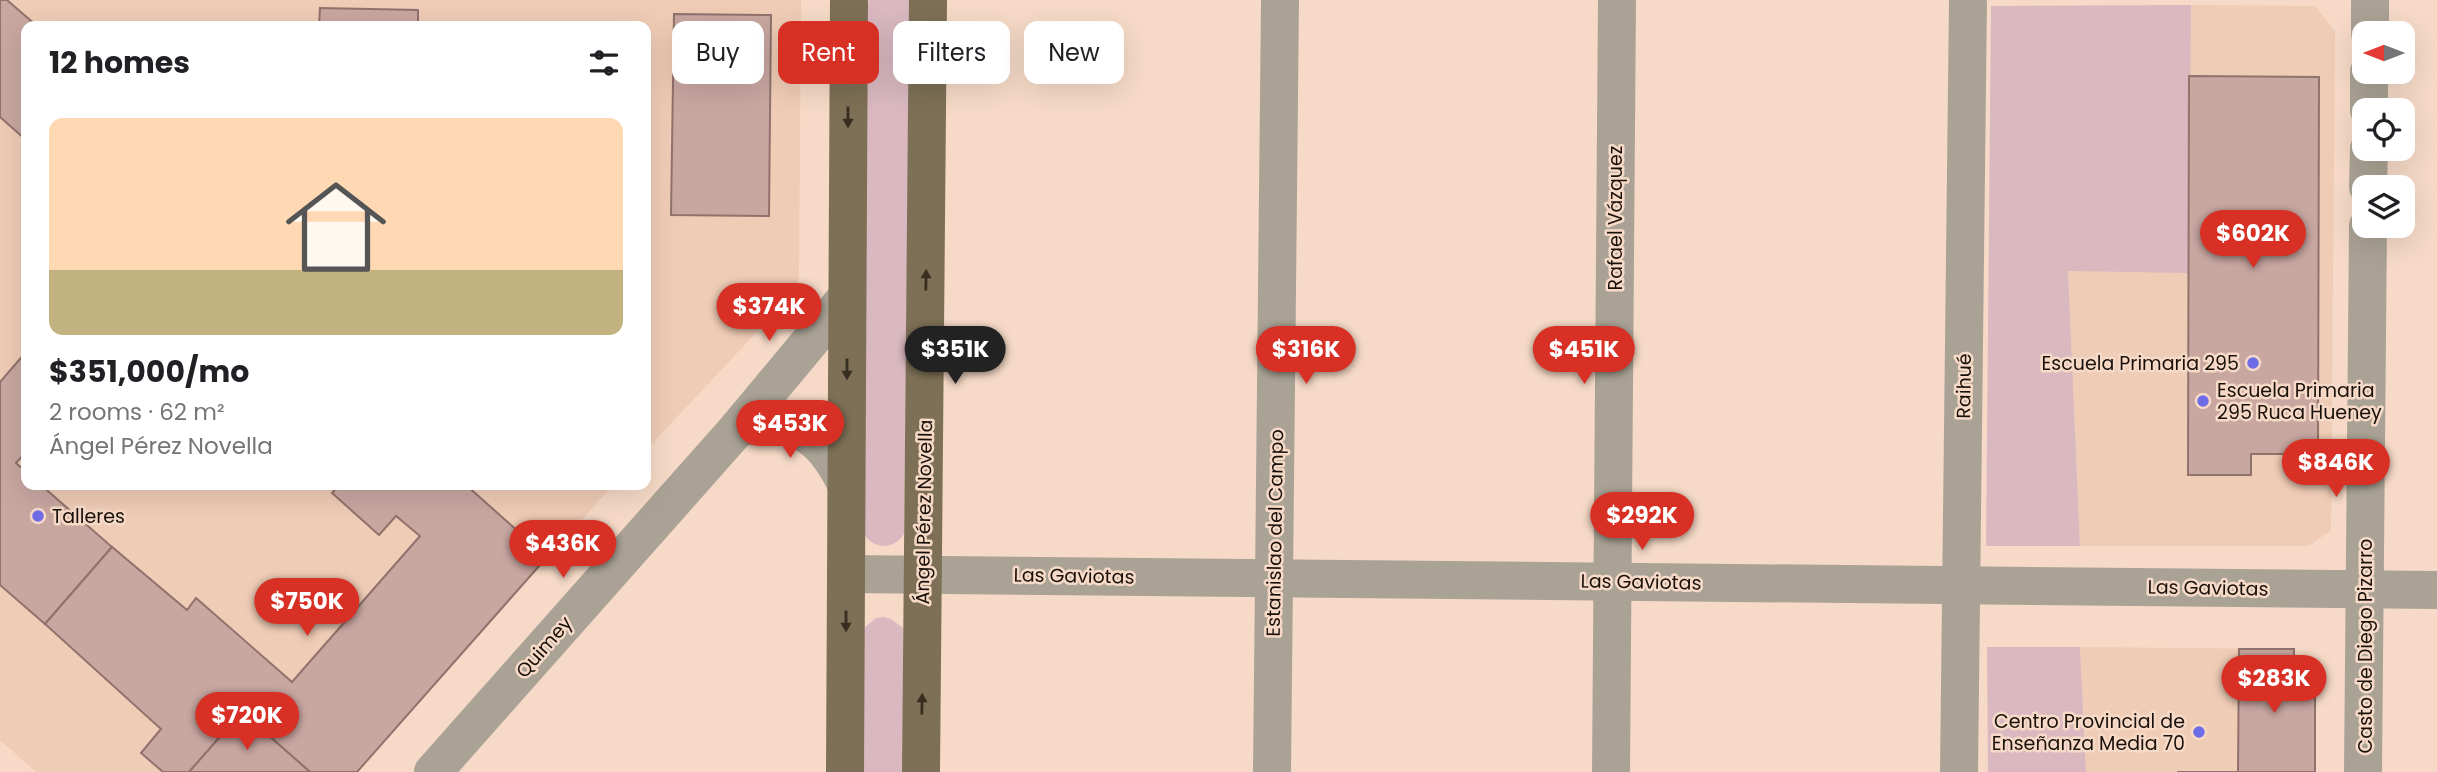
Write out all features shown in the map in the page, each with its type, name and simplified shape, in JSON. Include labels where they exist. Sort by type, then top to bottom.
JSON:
[{"type":"main road","points":[[845,772],[849,0]]},
{"type":"main road","name":"Ángel Pérez Novella","points":[[921,772],[928,0]]},
{"type":"street","name":"Estanislao del Campo","points":[[1272,772],[1280,0]]},
{"type":"street","name":"Rafael Vázquez","points":[[1611,772],[1617,0]]},
{"type":"street","name":"Raihué","points":[[1959,772],[1968,0]]},
{"type":"street","points":[[2370,0],[2370,21]]},
{"type":"street","name":"Casto de Diego Pizarro","points":[[2363,772],[2368,238]]},
{"type":"street","name":"Quimey","points":[[433,772],[738,428],[847,297]]},
{"type":"street","points":[[738,428],[771,423],[788,425],[822,446],[834,460],[846,484]]},
{"type":"street","name":"Las Gaviotas","points":[[846,574],[2437,590]]},
{"type":"shaded area","points":[[0,0],[801,0],[801,21],[778,21],[778,84],[800,84],[799,278],[788,299],[651,445],[651,21],[21,21],[21,490],[609,490],[357,772],[36,772],[0,740]]},
{"type":"shaded area","points":[[869,0],[910,0],[910,21],[893,21],[893,84],[909,84],[904,534],[894,543],[884,546],[872,543],[863,533],[866,84],[879,84],[879,21],[867,21]]},
{"type":"shaded area","name":"Escuela Primaria 295 Ruca Hueney","points":[[2191,5],[2315,6],[2335,31],[2331,530],[2309,546],[2080,546],[2068,271],[2188,272]]},
{"type":"shaded area","points":[[2191,5],[2189,273],[2068,271],[2080,546],[1986,546],[1991,6]]},
{"type":"shaded area","points":[[884,617],[903,628],[905,772],[860,772],[864,628],[876,618]]},
{"type":"shaded area","points":[[1987,647],[2080,647],[2086,772],[1988,772]]},
{"type":"shaded area","name":"Centro Provincial de Enseñanza Media 70","points":[[2080,647],[2294,649],[2294,692],[2315,693],[2315,772],[2086,772]]},
{"type":"building","points":[[0,0],[7,0],[31,21],[21,21],[21,136],[0,117]]},
{"type":"building","points":[[320,8],[418,10],[418,21],[319,21]]},
{"type":"building","points":[[674,14],[771,15],[769,216],[671,215],[673,84],[764,84],[764,21],[674,21]]},
{"type":"building","name":"Escuela Primaria 295","points":[[2189,76],[2319,77],[2318,454],[2251,454],[2251,475],[2188,475]]},
{"type":"building","name":"Talleres","points":[[21,358],[21,458],[16,463],[21,468],[21,490],[47,490],[112,547],[45,624],[0,585],[0,382]]},
{"type":"building","points":[[335,490],[472,490],[547,557],[357,772],[310,772],[242,712],[189,772],[163,772],[141,753],[161,729],[45,624],[112,547],[187,610],[196,598],[292,682],[420,536],[396,516],[379,535],[332,493]]},
{"type":"building","points":[[2239,649],[2294,649],[2294,692],[2315,693],[2315,772],[2238,772]]},
{"type":"building","points":[[242,712],[310,772],[189,772]]},
{"type":"place","name":"Escuela Primaria 295","points":[[2253,363]]},
{"type":"place","name":"Escuela Primaria 295 Ruca Hueney","points":[[2203,401]]},
{"type":"place","name":"Talleres","points":[[38,516]]},
{"type":"place","name":"Centro Provincial de Enseñanza Media 70","points":[[2199,732]]}]
